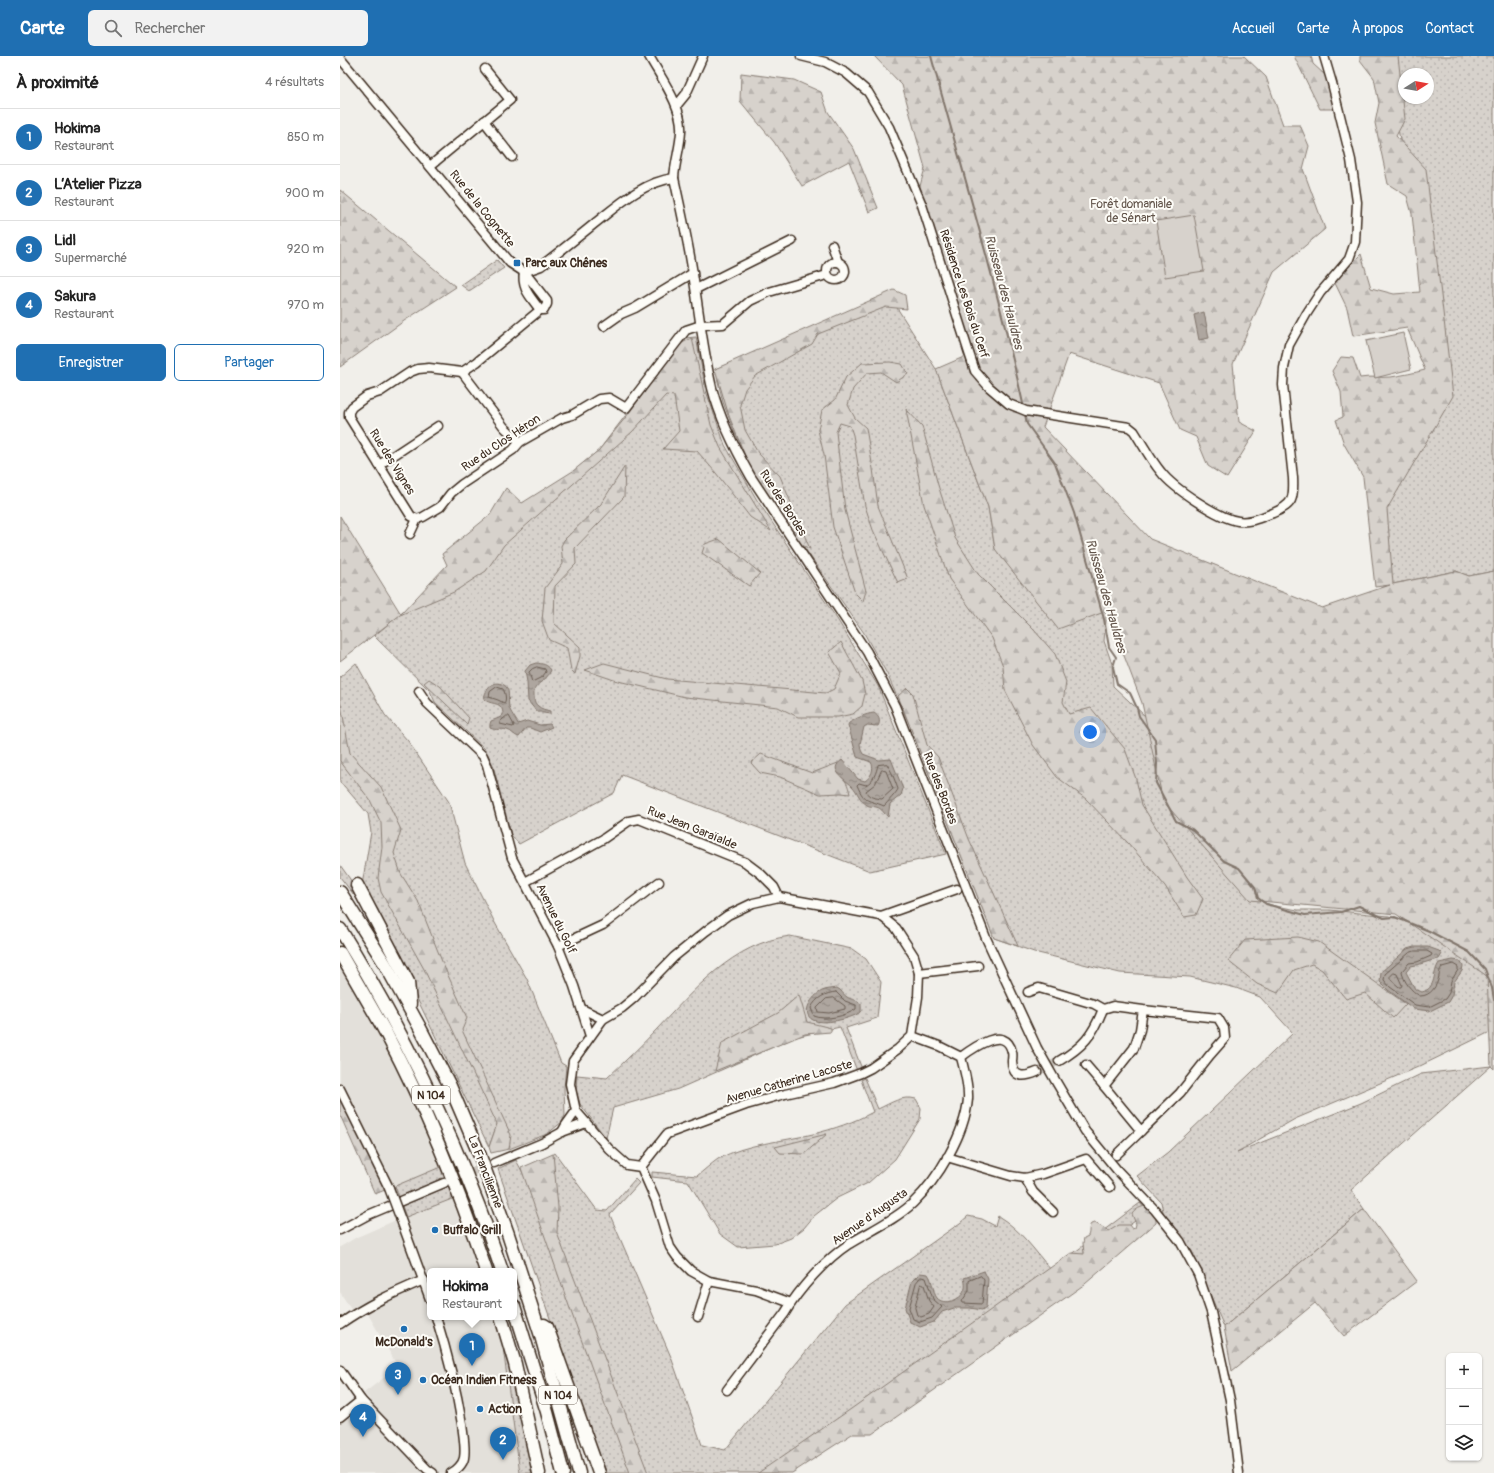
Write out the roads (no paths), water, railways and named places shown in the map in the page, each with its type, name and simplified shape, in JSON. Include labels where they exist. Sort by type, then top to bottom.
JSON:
[{"type":"highway","points":[[357,886],[408,982],[411,1011]]},
{"type":"highway","name":"La Francilienne","points":[[340,892],[385,964],[411,1011],[450,1086],[480,1156],[508,1234],[535,1318],[580,1473]]},
{"type":"highway","name":"La Francilienne","points":[[340,929],[400,1032],[433,1099],[462,1162],[501,1268]]},
{"type":"highway","points":[[340,953],[386,1034],[432,1128],[456,1186],[485,1268]]},
{"type":"highway","name":"N 104","points":[[517,1316],[564,1473]]},
{"type":"highway","points":[[535,1318],[547,1327],[599,1473]]},
{"type":"highway","points":[[502,1320],[522,1391],[539,1473]]},
{"type":"highway","points":[[510,1320],[533,1407],[544,1473]]},
{"type":"street","name":"Rue des Bordes","points":[[649,56],[677,105],[681,119],[681,131],[674,168],[674,178],[688,244],[713,390],[728,432],[738,455],[867,652],[895,706],[986,938],[1037,1048],[1085,1131],[1180,1241],[1198,1274],[1211,1312],[1229,1392],[1239,1473]]},
{"type":"street","points":[[677,105],[686,94],[703,56]]},
{"type":"street","name":"Résidence Les Bois du Cerf","points":[[802,56],[825,62],[846,73],[868,92],[889,127],[922,205],[975,371],[989,387],[1009,404],[1024,410],[1129,426],[1134,431],[1162,473],[1194,500],[1220,515],[1238,521],[1251,521],[1288,506],[1292,500],[1294,493],[1283,385],[1284,368],[1289,345],[1307,312],[1320,293],[1349,259],[1355,242],[1357,202],[1352,167],[1324,56]]},
{"type":"street","name":"Rue de la Cognette","points":[[340,58],[510,263],[524,272]]},
{"type":"street","points":[[430,166],[510,100],[485,69]]},
{"type":"street","points":[[484,121],[512,157]]},
{"type":"street","points":[[520,442],[504,427],[462,372],[477,362],[540,310],[524,286],[522,281],[524,272],[541,266],[631,196],[651,184],[674,178]]},
{"type":"street","points":[[696,290],[792,241]]},
{"type":"street","points":[[832,245],[838,262],[845,271],[843,277],[833,280],[827,275],[826,270],[829,264],[838,262]]},
{"type":"street","points":[[604,326],[621,314],[636,308],[693,273]]},
{"type":"street","points":[[701,326],[723,324],[750,301],[769,292],[827,275]]},
{"type":"street","name":"Rue du Clos Héron","points":[[417,519],[440,507],[451,493],[462,484],[513,450],[520,442],[562,418],[572,415],[599,400],[609,398],[626,408],[686,330],[701,326]]},
{"type":"street","name":"Rue des Vignes","points":[[417,519],[411,516],[349,417],[349,412],[352,407],[367,396],[380,392],[410,372],[418,369],[429,368],[462,372]]},
{"type":"street","points":[[379,465],[438,426]]},
{"type":"street","points":[[410,534],[417,519]]},
{"type":"street","name":"Avenue du Golf","points":[[419,691],[427,703],[483,756],[488,765],[512,858],[558,946],[574,986],[590,1036]]},
{"type":"street","name":"Rue Jean Garaïalde","points":[[525,882],[603,839],[629,821],[639,819],[745,862],[761,874],[774,887],[779,897]]},
{"type":"street","points":[[558,946],[603,925],[659,882]]},
{"type":"street","points":[[881,916],[957,889]]},
{"type":"street","points":[[791,1303],[756,1290],[709,1281],[691,1271],[677,1257],[670,1247],[656,1201],[641,1167],[627,1165],[609,1149],[576,1111],[570,1084],[573,1061],[603,1019],[622,1008],[634,998],[674,957],[728,915],[754,903],[779,897],[881,916],[896,928],[914,956],[919,973],[918,997],[912,1036],[939,1046],[961,1057],[985,1041],[995,1038],[1004,1040],[1009,1045],[1012,1052],[1012,1064],[1014,1071],[1020,1076],[1026,1076],[1036,1072]]},
{"type":"street","points":[[919,973],[978,966]]},
{"type":"street","points":[[1028,992],[1039,988],[1094,1004],[1103,1009],[1113,1006],[1218,1018],[1224,1028],[1225,1038],[1180,1093],[1116,1154]]},
{"type":"street","points":[[582,1009],[603,1019]]},
{"type":"street","points":[[1059,1061],[1074,1052],[1087,1040],[1097,1026],[1103,1009]]},
{"type":"street","points":[[1104,1086],[1134,1048],[1140,1030],[1143,1010]]},
{"type":"street","name":"Avenue Catherine Lacoste","points":[[641,1167],[667,1134],[746,1105],[785,1094],[834,1083],[861,1073],[898,1050],[912,1036]]},
{"type":"street","name":"Avenue d'Augusta","points":[[727,1390],[791,1303],[818,1270],[848,1245],[887,1222],[913,1203],[934,1179],[960,1133],[968,1099],[968,1088],[961,1057]]},
{"type":"street","points":[[1086,1065],[1141,1131]]},
{"type":"street","points":[[340,1089],[388,1188],[427,1290]]},
{"type":"street","points":[[562,1132],[576,1111]]},
{"type":"street","points":[[494,1163],[542,1143],[562,1132],[586,1124]]},
{"type":"street","points":[[947,1158],[1011,1176],[1025,1178],[1044,1174],[1086,1159],[1110,1187]]},
{"type":"street","points":[[1025,1178],[1033,1192],[1054,1212]]},
{"type":"street","points":[[340,1230],[368,1215],[444,1183]]},
{"type":"street","points":[[340,1324],[355,1313],[385,1296],[424,1280]]},
{"type":"street","points":[[698,1316],[709,1281]]},
{"type":"street","points":[[437,1320],[448,1356],[458,1399],[463,1435],[464,1457],[462,1463],[454,1472],[451,1473]]},
{"type":"street","points":[[340,1370],[361,1400],[427,1469],[433,1473]]},
{"type":"street","points":[[340,1417],[361,1400]]},
{"type":"water","points":[[1204,312],[1209,338],[1199,340],[1194,315]]},
{"type":"water","points":[[536,663],[546,665],[551,670],[549,675],[537,685],[534,692],[534,700],[537,705],[542,709],[550,711],[550,714],[537,712],[528,701],[525,671],[530,665]]},
{"type":"water","points":[[496,683],[507,688],[510,709],[518,724],[527,721],[540,725],[550,724],[552,727],[540,732],[526,728],[519,737],[507,730],[490,728],[491,721],[503,715],[499,705],[484,699],[488,689]]},
{"type":"water","points":[[874,713],[879,719],[879,724],[878,726],[867,725],[864,727],[860,744],[861,750],[863,754],[879,760],[891,759],[903,789],[901,795],[890,804],[888,817],[880,809],[868,806],[864,803],[852,786],[839,774],[836,767],[842,760],[858,779],[865,781],[872,773],[873,767],[871,762],[857,757],[848,725],[858,718]]},
{"type":"water","points":[[1414,947],[1428,947],[1439,951],[1442,954],[1439,959],[1411,966],[1406,972],[1415,989],[1422,992],[1427,990],[1432,984],[1439,963],[1453,960],[1460,961],[1463,966],[1462,971],[1454,982],[1452,995],[1448,1002],[1430,1011],[1414,1009],[1388,990],[1380,982],[1381,972],[1407,949]]},
{"type":"water","points":[[837,988],[849,998],[858,1001],[861,1004],[860,1012],[850,1017],[829,1022],[813,1020],[809,1017],[807,1009],[811,1001],[818,993],[824,990]]},
{"type":"water","points":[[984,1271],[988,1279],[986,1307],[982,1310],[954,1308],[942,1312],[934,1322],[920,1327],[910,1322],[905,1308],[912,1281],[920,1273],[928,1274],[937,1298],[944,1302],[948,1302],[960,1297],[964,1291],[964,1278]]},
{"type":"waterway","name":"Ruisseau des Hauldres","points":[[931,56],[992,275],[1024,408]]},
{"type":"waterway","name":"Ruisseau des Hauldres","points":[[1025,414],[1027,424],[1055,463],[1074,513],[1104,619],[1109,647],[1116,657],[1113,667],[1117,684],[1130,693],[1139,716],[1155,739],[1157,764],[1156,783],[1176,821],[1193,830],[1224,861],[1239,868],[1255,887],[1258,898],[1266,904],[1305,915],[1341,912],[1359,906],[1384,918],[1395,917],[1429,931],[1469,952],[1485,969],[1492,988],[1494,1000]]},
{"type":"tunnel","points":[[1037,1072],[1059,1061]]},
{"type":"tunnel","points":[[448,1181],[494,1163]]},
{"type":"place","name":"Parc aux Chênes","points":[[517,263]]},
{"type":"place","name":"Buffalo Grill","points":[[435,1230]]},
{"type":"place","name":"McDonald's","points":[[404,1329]]},
{"type":"place","name":"Hokima","points":[[472,1366]]},
{"type":"place","name":"Océan Indien Fitness","points":[[423,1380]]},
{"type":"place","name":"Lidl","points":[[398,1395]]},
{"type":"place","name":"Action","points":[[480,1409]]},
{"type":"place","name":"Sakura","points":[[363,1437]]},
{"type":"place","name":"L’Atelier Pizza","points":[[503,1460]]},
{"type":"park label","name":"Forêt domaniale de Sénart","points":[[1131,211]]}]
